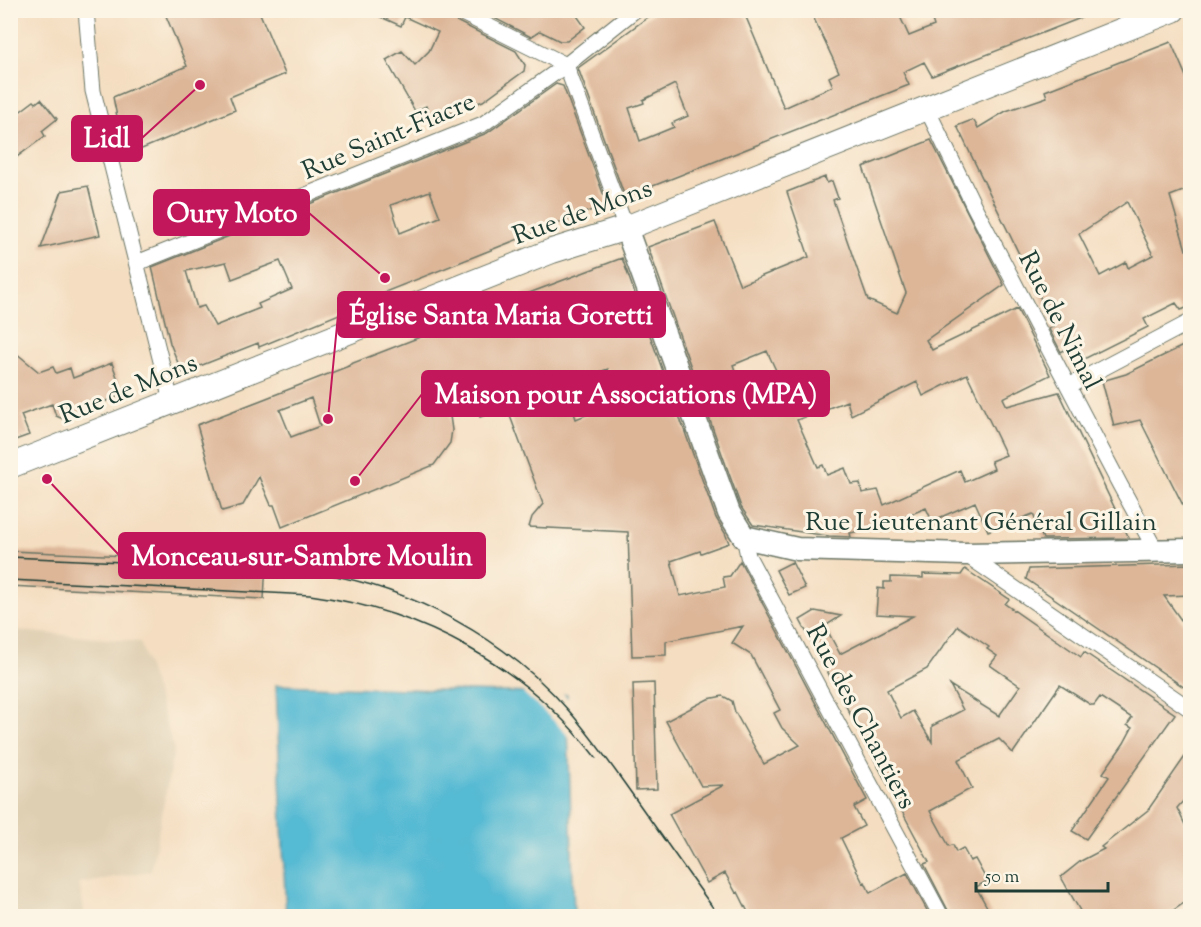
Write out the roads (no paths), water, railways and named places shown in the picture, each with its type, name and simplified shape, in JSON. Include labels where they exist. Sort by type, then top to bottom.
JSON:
[{"type":"main road","name":"Rue de Mons","points":[[10,466],[552,251],[626,228],[1173,10]]},
{"type":"street","points":[[86,10],[93,91],[171,401]]},
{"type":"street","points":[[456,10],[566,65],[729,513],[744,537]]},
{"type":"street","name":"Rue Saint-Fiacre","points":[[137,263],[483,124],[566,65],[634,10]]},
{"type":"street","name":"Rue de Nimal","points":[[927,108],[974,206],[1156,551]]},
{"type":"street","points":[[1069,386],[1191,322]]},
{"type":"street","name":"Rue Lieutenant Général Gillain","points":[[744,537],[797,549],[965,554],[1191,550]]},
{"type":"street","name":"Rue des Chantiers","points":[[744,537],[748,556],[941,916]]},
{"type":"street","points":[[965,554],[1191,709]]},
{"type":"water","points":[[276,685],[567,694],[574,916],[286,916]]},
{"type":"tram line","points":[[10,557],[303,571],[354,580],[423,604],[456,621],[517,661],[569,711],[609,762],[719,916]]},
{"type":"tram line","points":[[10,580],[310,595],[393,614],[432,629],[504,670],[568,725],[596,758]]},
{"type":"place","name":"Lidl","points":[[200,85]]},
{"type":"place","name":"Oury Moto","points":[[385,278]]},
{"type":"place","name":"Église Santa Maria Goretti","points":[[328,419]]},
{"type":"place","name":"Monceau-sur-Sambre Moulin","points":[[47,479]]},
{"type":"place","name":"Maison pour Associations (MPA)","points":[[355,481]]}]
